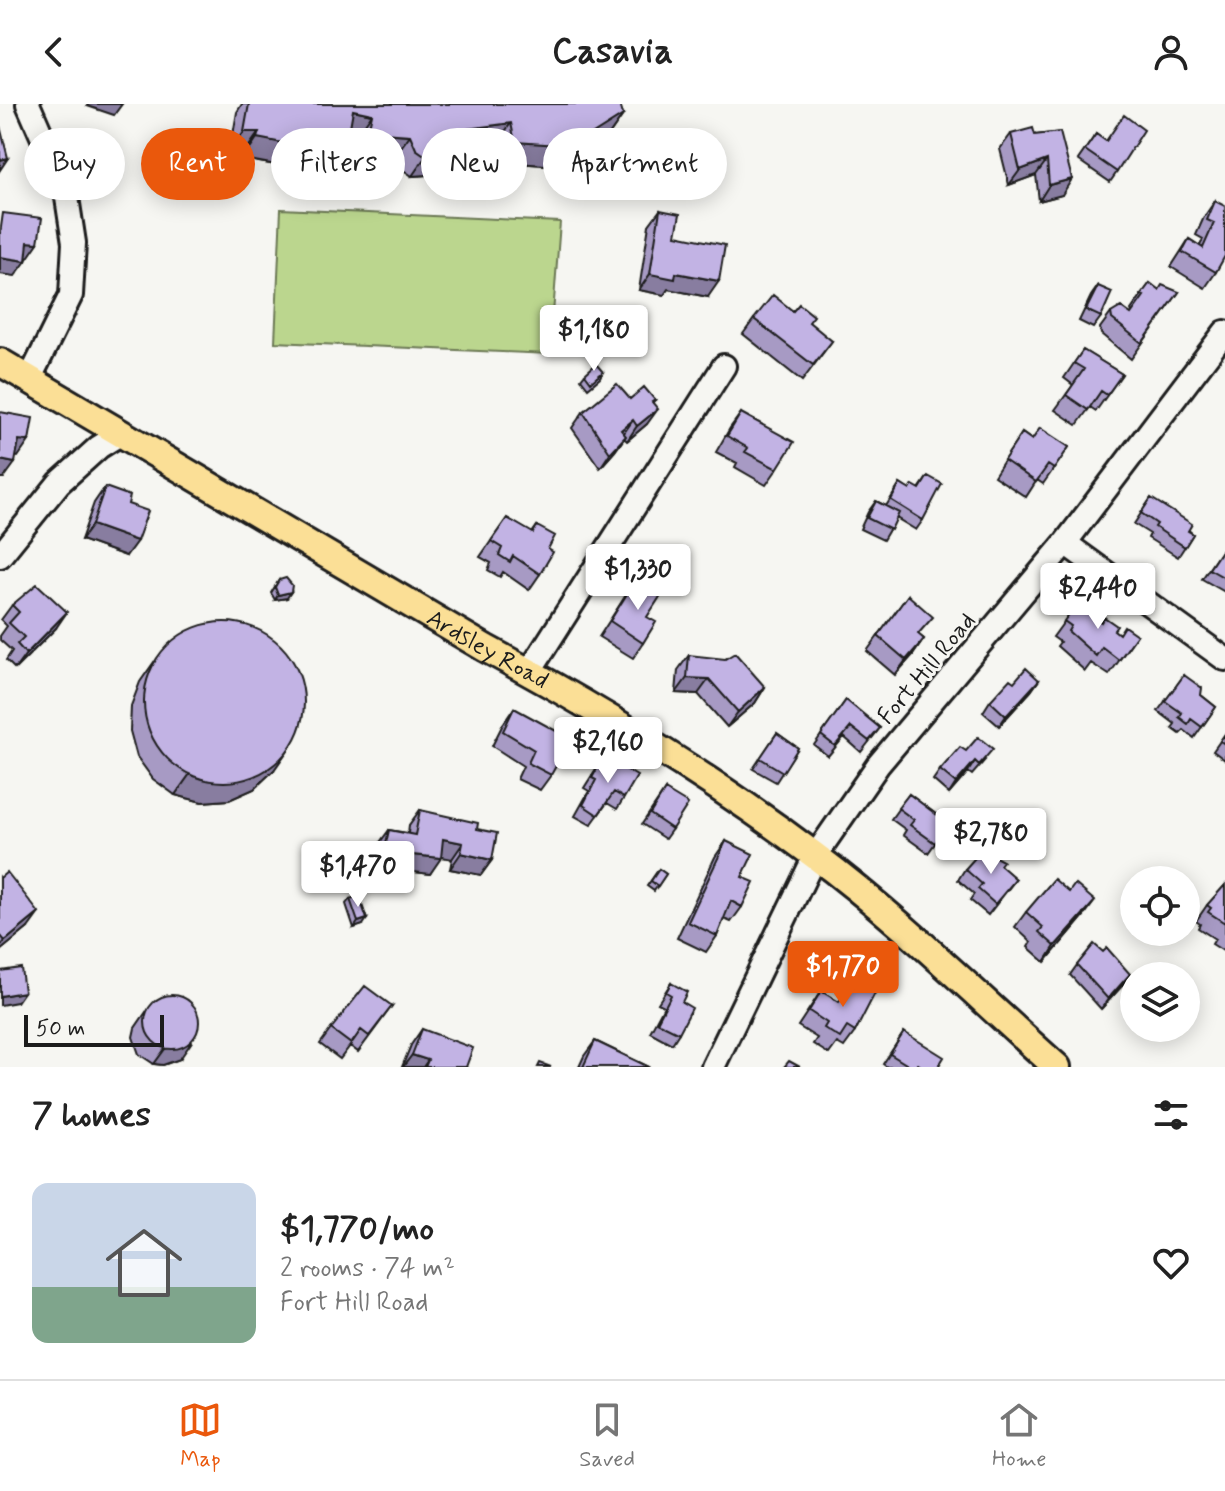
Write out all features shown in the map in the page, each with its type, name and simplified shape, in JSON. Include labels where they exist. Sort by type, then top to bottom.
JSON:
[{"type":"main road","name":"Ardsley Road","points":[[0,362],[672,758],[815,856],[1057,1067]]},
{"type":"street","points":[[28,104],[66,191],[74,243],[71,295],[29,380]]},
{"type":"street","name":"Fort Hill Road","points":[[713,1067],[815,856],[878,765],[1065,543],[1225,332]]},
{"type":"street","points":[[529,672],[724,366]]},
{"type":"street","points":[[0,556],[59,483],[99,447],[120,434]]},
{"type":"street","points":[[1065,543],[1225,659]]},
{"type":"green space","points":[[281,209],[560,222],[550,354],[275,342]]},
{"type":"building","points":[[249,104],[620,104],[623,115],[602,128],[543,128],[543,144],[527,143],[527,128],[512,128],[511,123],[474,128],[421,128],[421,152],[410,135],[405,135],[405,128],[369,128],[372,114],[353,110],[350,128],[271,128],[271,141],[257,138],[259,132],[255,132],[255,128],[245,128]]},
{"type":"building","points":[[1124,115],[1144,130],[1117,172],[1085,150],[1096,134],[1106,141]]},
{"type":"building","points":[[0,126],[8,158],[0,160]]},
{"type":"building","points":[[1033,128],[1035,135],[1060,132],[1072,179],[1049,185],[1047,160],[1020,170],[1011,134]]},
{"type":"building","points":[[1215,201],[1225,206],[1225,256],[1216,272],[1182,252],[1189,239],[1203,248],[1214,223],[1207,220]]},
{"type":"building","points":[[660,210],[680,214],[676,235],[725,245],[719,281],[676,273],[675,279],[650,274]]},
{"type":"building","points":[[3,213],[42,218],[38,243],[28,242],[26,261],[0,257]]},
{"type":"building","points":[[1150,283],[1159,290],[1162,285],[1179,292],[1142,343],[1112,319],[1111,313],[1121,307],[1131,314]]},
{"type":"building","points":[[1098,286],[1112,292],[1101,317],[1086,310]]},
{"type":"building","points":[[773,295],[793,311],[799,304],[814,316],[809,322],[832,341],[813,365],[754,319]]},
{"type":"building","points":[[1083,350],[1122,374],[1107,395],[1101,391],[1088,410],[1066,395],[1084,369],[1074,363]]},
{"type":"building","points":[[596,364],[603,372],[591,382],[585,374]]},
{"type":"building","points":[[617,384],[630,399],[644,387],[658,409],[637,426],[633,420],[621,430],[626,436],[610,453],[583,412]]},
{"type":"building","points":[[0,412],[33,418],[29,441],[19,440],[15,463],[0,460]]},
{"type":"building","points":[[741,413],[794,442],[777,469],[745,452],[748,448],[727,436]]},
{"type":"building","points":[[1040,428],[1069,447],[1054,469],[1048,465],[1036,482],[1004,460],[1022,433],[1032,440]]},
{"type":"building","points":[[928,476],[942,484],[923,520],[891,500],[900,484],[910,490],[913,485],[920,489]]},
{"type":"building","points":[[105,487],[130,496],[128,504],[148,511],[137,541],[92,525]]},
{"type":"building","points":[[1151,498],[1192,524],[1188,531],[1193,534],[1185,547],[1155,527],[1157,524],[1141,513]]},
{"type":"building","points":[[876,501],[899,513],[891,530],[867,518]]},
{"type":"building","points":[[507,518],[533,533],[537,526],[555,536],[548,549],[553,552],[540,574],[513,556],[510,562],[499,555],[502,548],[491,541]]},
{"type":"building","points":[[1221,551],[1225,554],[1225,578],[1209,569]]},
{"type":"building","points":[[286,578],[292,585],[291,592],[278,595],[275,587],[279,580]]},
{"type":"building","points":[[652,580],[665,589],[647,617],[656,622],[643,643],[610,621],[630,589],[642,596]]},
{"type":"building","points":[[37,584],[67,612],[26,654],[17,644],[24,637],[9,623],[19,612],[12,605]]},
{"type":"building","points":[[908,595],[933,617],[918,634],[924,639],[906,660],[878,636]]},
{"type":"building","points":[[1082,597],[1099,609],[1094,617],[1101,622],[1104,617],[1117,626],[1114,630],[1119,634],[1124,626],[1137,635],[1119,660],[1102,647],[1096,656],[1068,631],[1071,626],[1064,621]]},
{"type":"building","points":[[224,622],[254,628],[280,646],[298,672],[304,702],[298,732],[280,758],[254,776],[224,782],[194,776],[168,758],[150,732],[144,702],[150,672],[168,646],[194,628]]},
{"type":"building","points":[[735,653],[765,687],[738,712],[709,679],[687,678],[689,655],[725,659]]},
{"type":"building","points":[[1026,668],[1039,680],[1006,716],[990,701],[1010,679],[1014,682]]},
{"type":"building","points":[[1184,675],[1202,688],[1201,695],[1216,707],[1202,727],[1191,719],[1188,724],[1179,717],[1182,713],[1165,701]]},
{"type":"building","points":[[846,700],[880,728],[869,741],[851,727],[835,746],[821,735]]},
{"type":"building","points":[[514,708],[571,739],[551,775],[528,763],[534,750],[503,731]]},
{"type":"building","points":[[777,733],[798,748],[783,772],[760,758]]},
{"type":"building","points":[[978,737],[993,749],[979,765],[975,761],[956,783],[940,770],[960,747],[966,751]]},
{"type":"building","points":[[604,756],[637,776],[624,798],[614,792],[598,815],[583,805]]},
{"type":"building","points":[[665,790],[688,804],[672,829],[650,814]]},
{"type":"building","points":[[909,794],[949,824],[935,843],[910,825],[914,820],[898,808]]},
{"type":"building","points":[[420,810],[478,823],[477,829],[497,833],[492,860],[461,853],[463,843],[443,839],[441,858],[384,852],[389,830],[415,835]]},
{"type":"building","points":[[726,841],[753,854],[742,877],[754,882],[742,907],[731,901],[717,936],[688,922]]},
{"type":"building","points":[[982,850],[1003,861],[1000,865],[1016,879],[995,904],[978,889],[982,884],[965,869]]},
{"type":"building","points":[[659,869],[666,874],[658,886],[651,881]]},
{"type":"building","points":[[7,872],[39,913],[5,941],[0,935],[0,878]]},
{"type":"building","points":[[1054,879],[1069,892],[1075,884],[1095,901],[1055,946],[1039,932],[1043,927],[1026,912]]},
{"type":"building","points":[[1225,885],[1225,923],[1208,912],[1211,908],[1207,905]]},
{"type":"building","points":[[359,896],[367,919],[358,922],[350,899]]},
{"type":"building","points":[[1094,944],[1103,952],[1107,948],[1120,963],[1120,985],[1108,999],[1077,965]]},
{"type":"building","points":[[21,968],[24,992],[0,996],[0,971]]},
{"type":"building","points":[[854,979],[875,993],[855,1032],[847,1027],[840,1038],[824,1028],[827,1023],[809,1011],[821,991],[839,1002]]},
{"type":"building","points":[[671,983],[687,992],[682,1002],[692,1008],[679,1033],[657,1022],[671,995],[666,992]]},
{"type":"building","points":[[365,986],[392,1006],[369,1036],[361,1030],[351,1044],[331,1029]]},
{"type":"building","points":[[172,995],[191,1003],[199,1022],[191,1041],[172,1049],[153,1041],[145,1022],[153,1003]]},
{"type":"building","points":[[422,1029],[473,1048],[466,1067],[425,1067],[428,1060],[412,1055]]},
{"type":"building","points":[[904,1032],[944,1057],[938,1067],[918,1064],[911,1067],[890,1054]]},
{"type":"building","points":[[595,1041],[649,1067],[583,1067]]},
{"type":"building","points":[[789,1061],[800,1067],[784,1067]]}]
